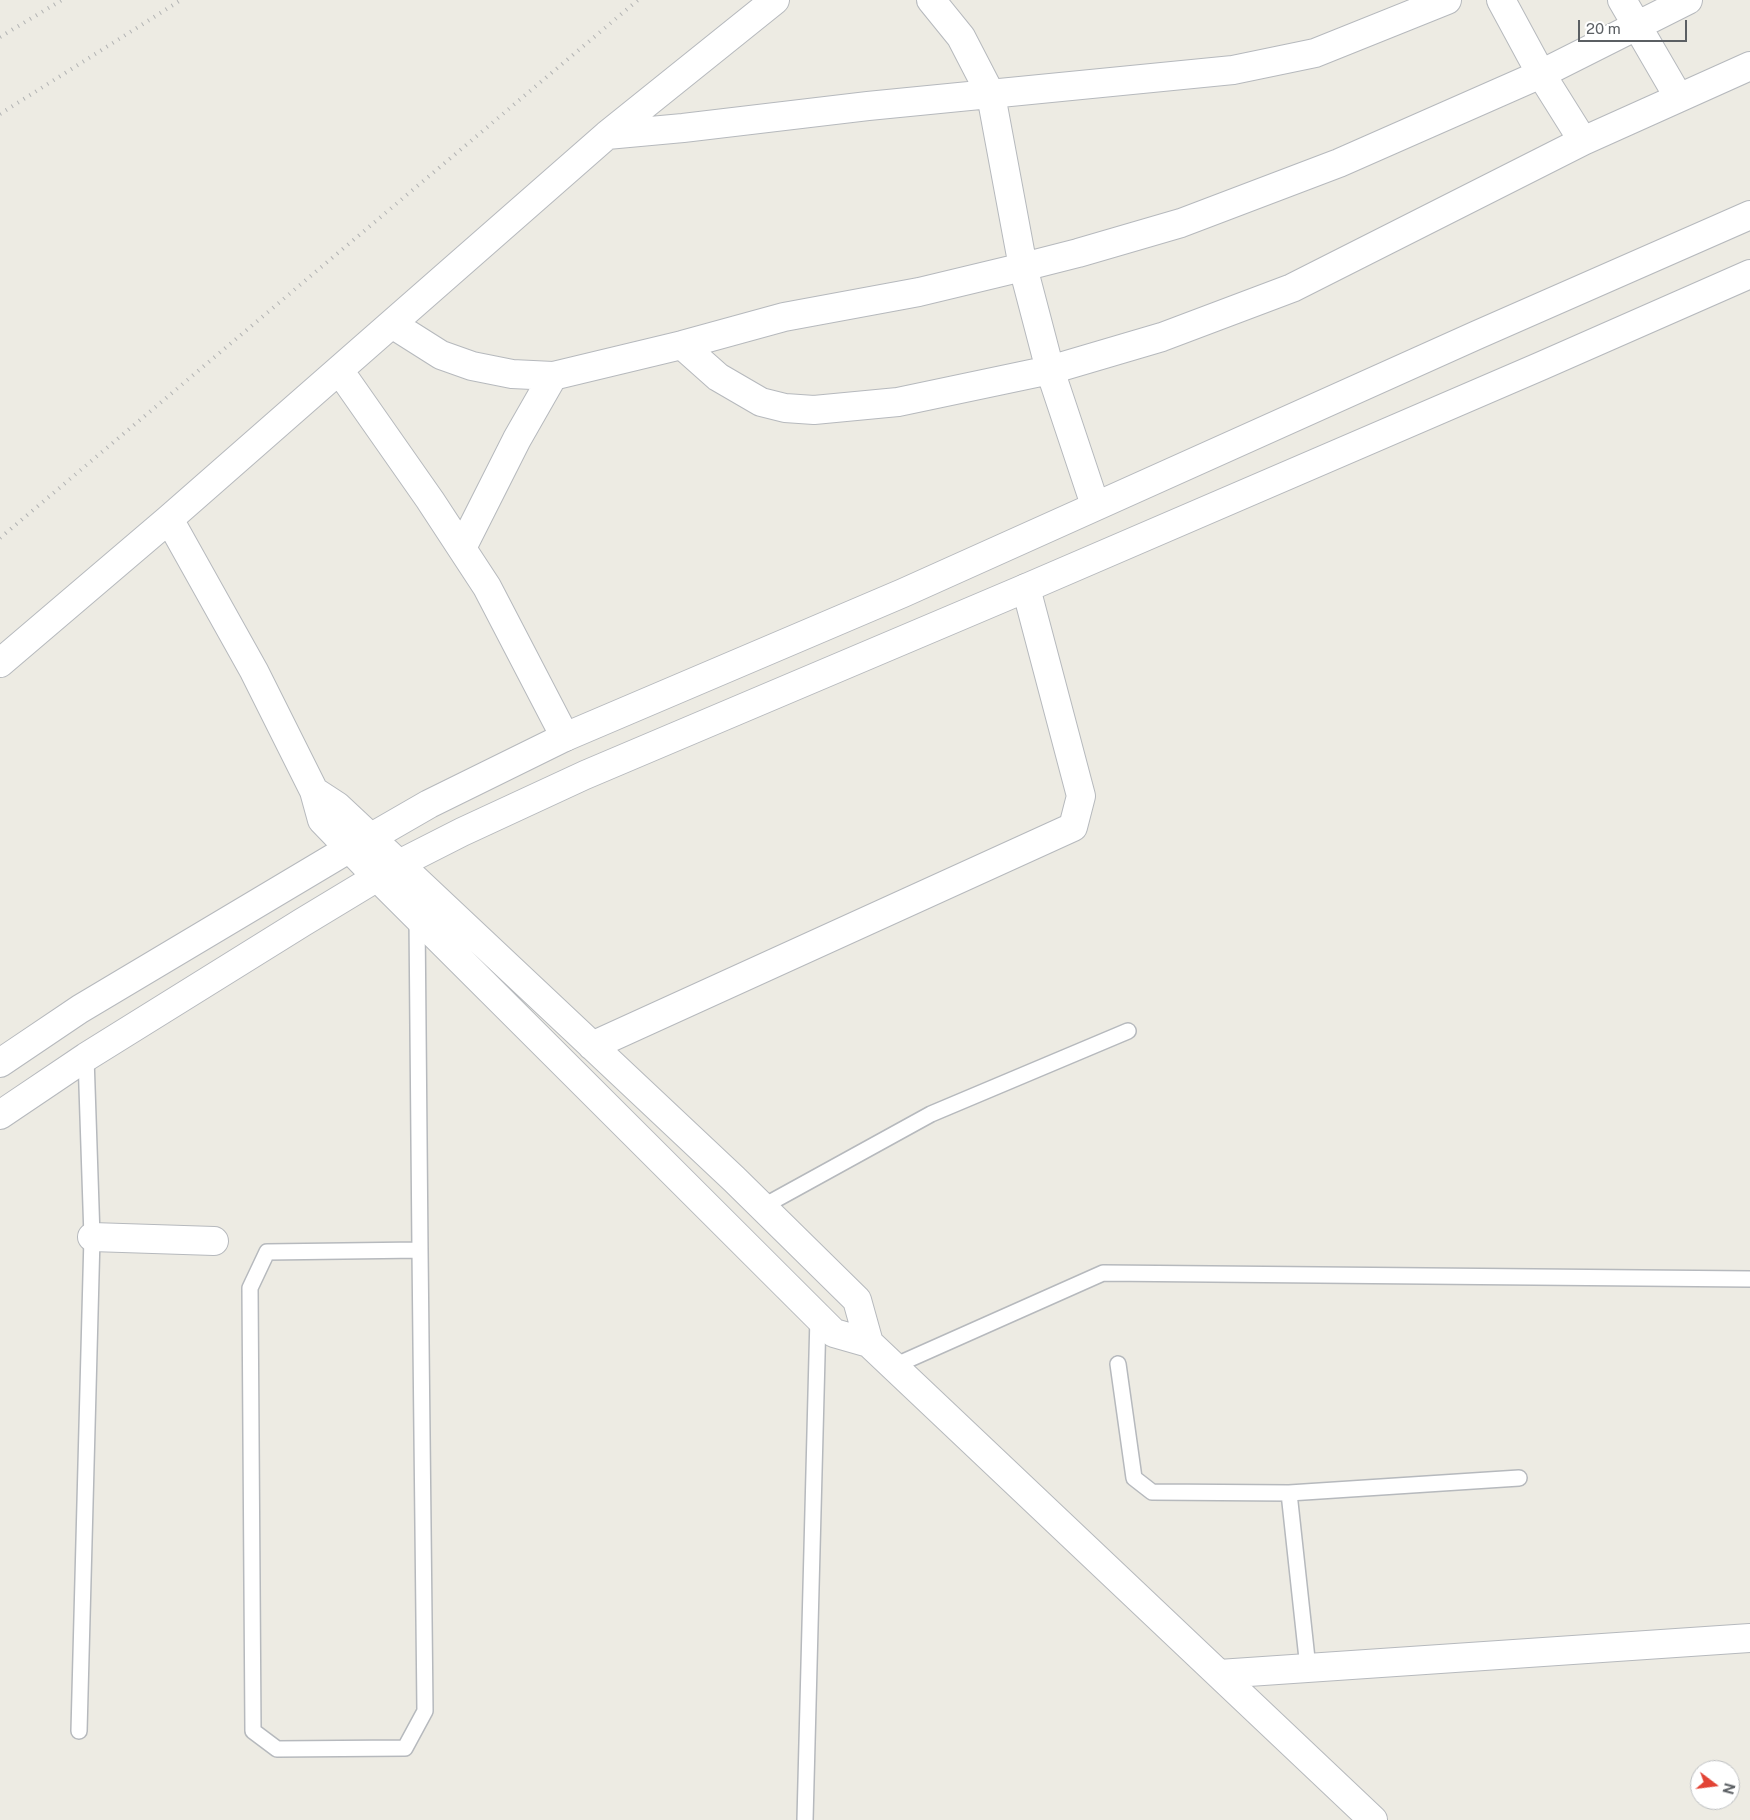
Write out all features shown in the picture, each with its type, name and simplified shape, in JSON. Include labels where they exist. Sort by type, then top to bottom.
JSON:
[{"type":"street","points":[[0,662],[169,520],[607,135],[774,0]]},
{"type":"street","points":[[931,0],[961,36],[991,94],[1023,268],[1050,370],[1096,505]]},
{"type":"street","points":[[607,135],[684,128],[868,106],[1233,70],[1315,53],[1446,0]]},
{"type":"street","points":[[1501,0],[1540,74],[1583,141]]},
{"type":"street","points":[[1622,0],[1679,98]]},
{"type":"street","points":[[392,324],[441,355],[472,366],[512,374],[553,376],[784,317],[919,292],[1023,268],[1181,223],[1339,163],[1540,74],[1688,0]]},
{"type":"street","points":[[682,344],[718,377],[761,402],[785,408],[814,410],[898,402],[1050,370],[1162,337],[1292,288],[1583,141],[1750,66]]},
{"type":"street","points":[[0,1063],[80,1009],[360,843],[429,804],[565,737],[903,593],[1750,214]]},
{"type":"street","points":[[0,1115],[86,1057],[294,927],[388,871],[462,832],[584,775],[1026,588],[1750,274]]},
{"type":"street","points":[[339,370],[430,500],[487,587],[565,737]]},
{"type":"street","points":[[462,548],[517,438],[553,376]]},
{"type":"street","points":[[169,520],[254,670],[314,791],[322,820],[360,843],[388,871],[592,1046],[762,1207],[857,1300],[869,1343]]},
{"type":"street","points":[[592,1046],[1073,827],[1081,796],[1026,588]]},
{"type":"street","points":[[388,871],[417,917],[834,1333],[869,1343],[1373,1820]]},
{"type":"street","points":[[92,1237],[214,1242]]},
{"type":"street","points":[[1219,1674],[1750,1638]]},
{"type":"lane","points":[[417,917],[425,1711],[406,1748],[277,1749],[253,1731],[250,1288],[267,1252],[420,1250]]},
{"type":"lane","points":[[762,1207],[931,1114],[1128,1031]]},
{"type":"lane","points":[[79,1731],[92,1237],[86,1057]]},
{"type":"lane","points":[[894,1366],[1103,1273],[1750,1279]]},
{"type":"lane","points":[[805,1820],[818,1317]]},
{"type":"lane","points":[[1118,1364],[1134,1478],[1152,1492],[1290,1493],[1519,1478]]},
{"type":"lane","points":[[1290,1493],[1308,1668]]},
{"type":"railway","points":[[0,37],[62,0]]},
{"type":"railway","points":[[0,114],[181,0]]},
{"type":"railway","points":[[0,538],[638,0]]}]
